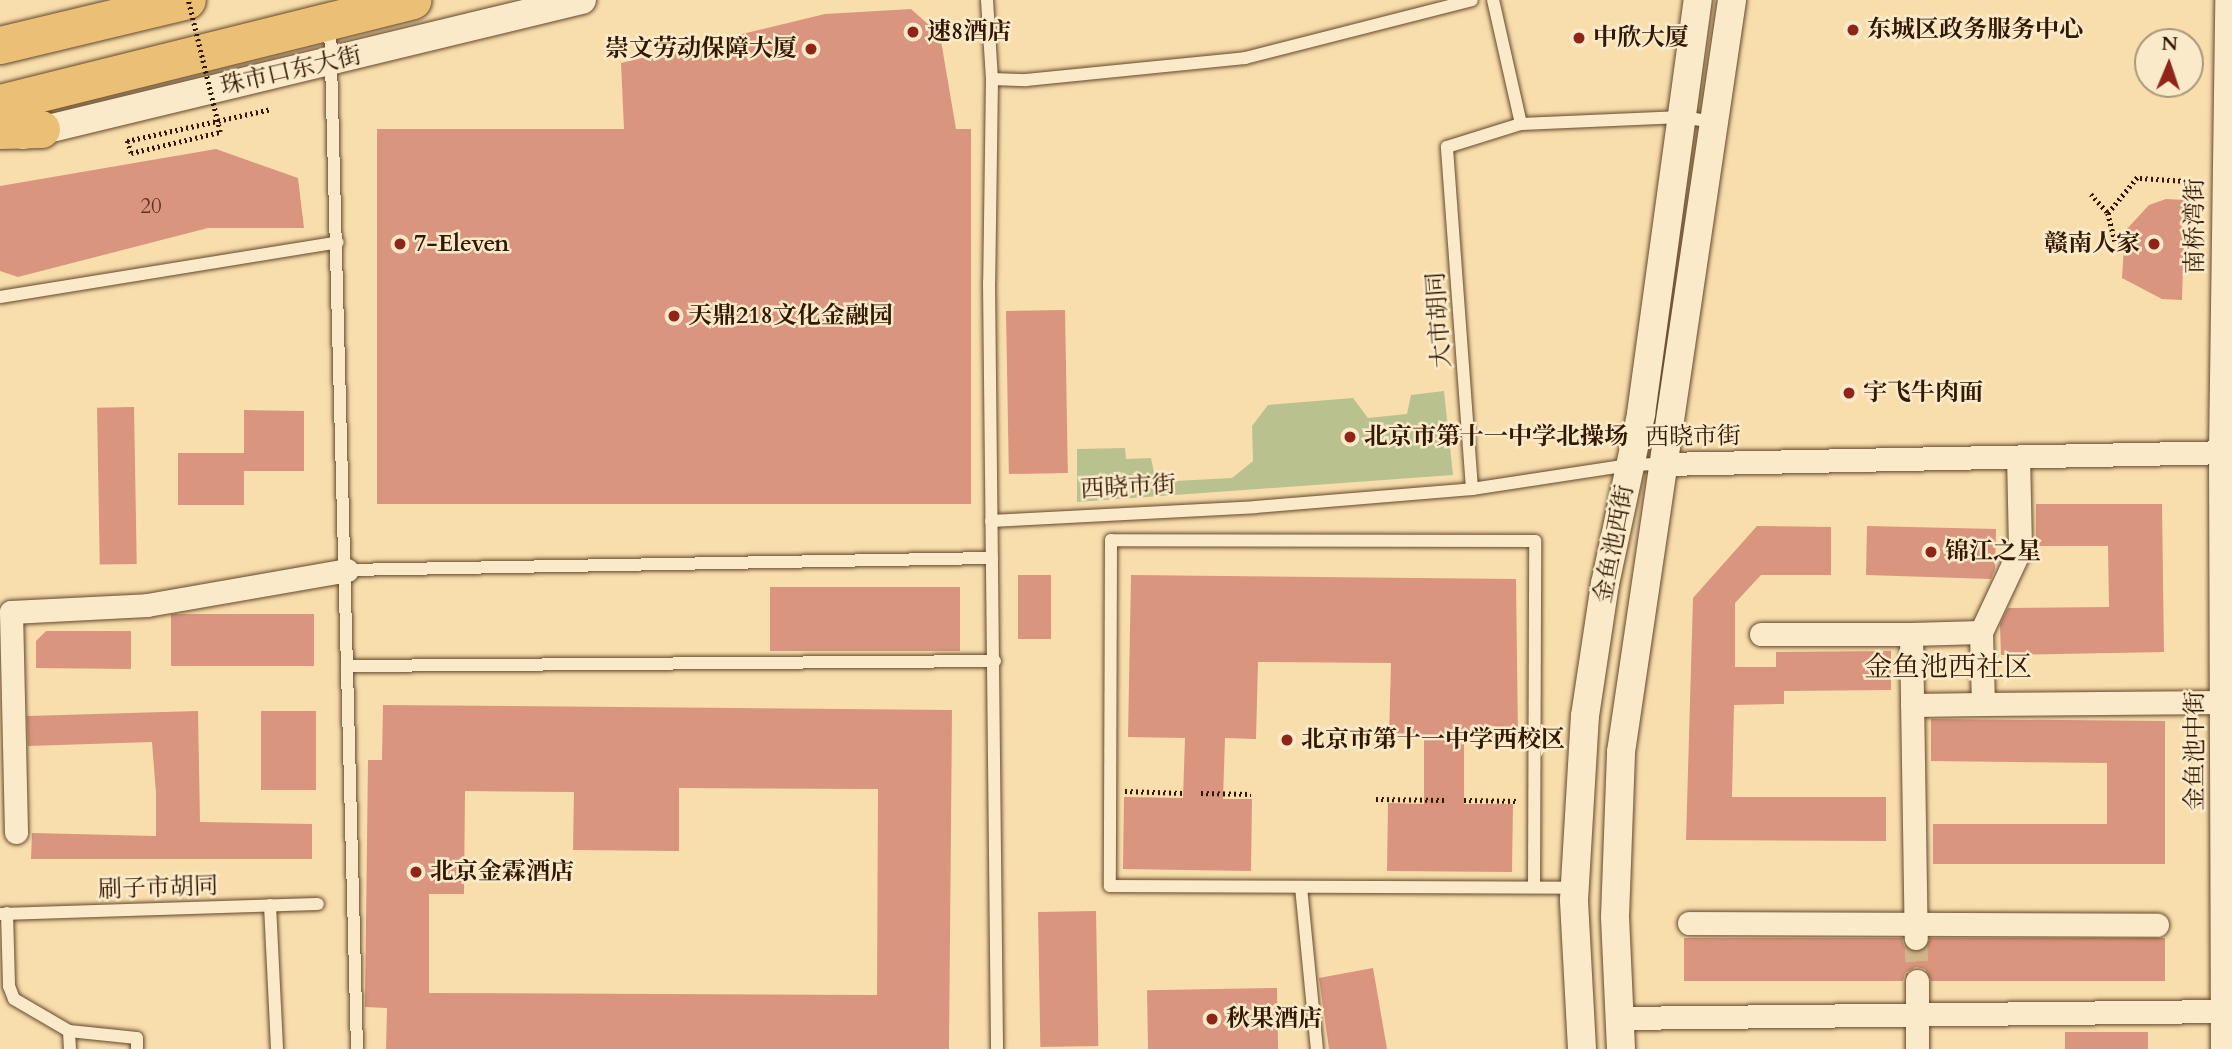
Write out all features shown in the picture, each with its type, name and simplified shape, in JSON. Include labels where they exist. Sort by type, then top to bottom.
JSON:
[{"type":"main road","points":[[77,28],[135,0]]},
{"type":"main road","points":[[0,45],[187,0]]},
{"type":"main road","name":"珠市口东大街","points":[[0,103],[330,23],[412,0]]},
{"type":"main road","points":[[0,130],[41,129]]},
{"type":"street","name":"珠市口东大街","points":[[0,143],[41,129],[332,62],[582,0]]},
{"type":"street","name":"金鱼池西街","points":[[1582,1049],[1575,888],[1585,716],[1629,465],[1641,414],[1698,0]]},
{"type":"street","name":"金鱼池西街","points":[[1621,1049],[1615,917],[1621,752],[1732,0]]},
{"type":"street","name":"南桥湾街","points":[[2226,0],[2221,183],[2226,452]]},
{"type":"street","name":"西晓市街","points":[[1663,464],[2226,452]]},
{"type":"street","name":"金鱼池中街","points":[[2222,1049],[2227,808],[2221,702],[2226,452]]},
{"type":"street","points":[[1983,704],[1981,632],[2020,549],[2018,457]]},
{"type":"street","points":[[16,832],[7,724],[11,612],[147,605],[347,570]]},
{"type":"street","points":[[1761,634],[1981,632]]},
{"type":"street","points":[[1911,634],[1916,931]]},
{"type":"street","points":[[1912,705],[2221,702]]},
{"type":"street","points":[[1689,923],[1916,931],[2157,925]]},
{"type":"street","points":[[1917,981],[1917,1049]]},
{"type":"street","points":[[1618,1018],[2222,1011]]},
{"type":"lane","points":[[987,0],[992,79],[991,521],[995,660],[997,1049]]},
{"type":"lane","points":[[992,79],[1026,80],[1245,58],[1472,0]]},
{"type":"lane","points":[[1493,0],[1521,124],[1682,117],[1714,122]]},
{"type":"lane","points":[[330,23],[358,1049]]},
{"type":"lane","name":"大市胡同","points":[[1472,489],[1447,147],[1521,124]]},
{"type":"lane","points":[[0,297],[338,242]]},
{"type":"lane","name":"西晓市街","points":[[991,521],[1255,507],[1472,489],[1629,465],[1663,464]]},
{"type":"lane","points":[[1534,887],[1535,541],[1111,540],[1110,886],[1575,888]]},
{"type":"lane","points":[[347,570],[992,558]]},
{"type":"lane","points":[[349,666],[995,660]]},
{"type":"lane","points":[[1301,887],[1317,1049]]},
{"type":"lane","name":"刷子市胡同","points":[[3,913],[318,904]]},
{"type":"lane","points":[[270,905],[277,1049]]},
{"type":"lane","points":[[3,913],[9,986],[15,999],[69,1031],[137,1038],[137,1049]]},
{"type":"lane","points":[[69,1031],[70,1049]]},
{"type":"path","points":[[187,0],[220,132],[131,153],[127,141],[271,109]]},
{"type":"path","points":[[2108,213],[2139,177],[2221,183]]},
{"type":"path","points":[[2091,194],[2108,213],[2115,241]]},
{"type":"path","points":[[1110,791],[1183,793]]},
{"type":"path","points":[[1201,793],[1251,794]]},
{"type":"path","points":[[1376,799],[1445,800]]},
{"type":"path","points":[[1464,800],[1534,801]]},
{"type":"green space","name":"北京市第十一中学北操场","points":[[1444,391],[1453,475],[1077,502],[1077,449],[1125,448],[1126,459],[1151,458],[1156,482],[1232,478],[1253,461],[1252,426],[1268,405],[1353,398],[1368,418],[1407,414],[1411,395]]},
{"type":"building","name":"天鼎218文化金融园","points":[[911,9],[940,35],[956,129],[971,129],[971,504],[377,504],[377,129],[624,129],[621,63],[825,14]]},
{"type":"building","points":[[216,149],[298,178],[304,228],[208,228],[18,277],[0,271],[0,186]]},
{"type":"building","name":"赣南人家","points":[[2166,199],[2185,200],[2182,300],[2162,299],[2122,278],[2125,231],[2149,205]]},
{"type":"building","points":[[1065,310],[1068,473],[1009,474],[1006,311]]},
{"type":"building","points":[[134,407],[137,564],[100,565],[97,408]]},
{"type":"building","points":[[244,410],[304,411],[304,471],[244,471],[244,505],[178,505],[178,453],[244,453]]},
{"type":"building","points":[[2036,504],[2162,504],[2164,652],[2001,655],[2000,624],[2008,608],[2109,607],[2108,546],[2036,546]]},
{"type":"building","points":[[1757,526],[1831,527],[1831,575],[1761,575],[1735,603],[1735,667],[1776,667],[1776,652],[1891,651],[1891,690],[1784,691],[1784,704],[1734,705],[1732,797],[1886,797],[1886,841],[1686,840],[1693,598]]},
{"type":"building","name":"锦江之星","points":[[1867,526],[1996,529],[1995,569],[1991,579],[1866,575]]},
{"type":"building","points":[[1018,575],[1051,575],[1051,639],[1018,639]]},
{"type":"building","points":[[1131,575],[1516,579],[1518,739],[1464,739],[1464,804],[1513,804],[1512,872],[1387,871],[1388,803],[1424,804],[1424,738],[1389,738],[1391,663],[1258,662],[1256,739],[1225,738],[1223,799],[1252,799],[1251,871],[1123,869],[1124,797],[1183,798],[1185,738],[1128,737]]},
{"type":"building","points":[[770,587],[960,587],[960,651],[770,651]]},
{"type":"building","points":[[171,614],[314,614],[314,666],[171,666]]},
{"type":"building","points":[[46,631],[131,631],[131,669],[36,668],[36,641]]},
{"type":"building","name":"北京金霖酒店","points":[[383,705],[952,710],[949,1049],[386,1049],[387,1008],[365,1007],[368,760],[382,760]],"holes":[[[679,788],[878,789],[877,995],[429,993],[429,894],[464,894],[465,791],[574,792],[573,850],[679,851]]]},
{"type":"building","points":[[198,711],[200,822],[312,824],[312,859],[31,859],[32,833],[156,836],[156,793],[152,742],[28,746],[27,716]]},
{"type":"building","points":[[261,711],[316,711],[316,790],[261,790]]},
{"type":"building","points":[[1931,719],[2165,721],[2165,864],[1933,864],[1933,824],[2107,824],[2107,763],[1931,761]]},
{"type":"building","points":[[1096,911],[1098,1046],[1040,1047],[1038,912]]},
{"type":"building","points":[[1684,938],[1902,938],[1904,946],[1916,952],[1924,950],[1930,938],[2165,938],[2165,981],[1931,981],[1925,969],[1916,967],[1905,973],[1903,981],[1684,981]]},
{"type":"building","points":[[1373,968],[1387,1049],[1329,1049],[1319,978]]},
{"type":"building","name":"秋果酒店","points":[[1277,988],[1278,1049],[1148,1049],[1147,990]]},
{"type":"building","points":[[2065,1032],[2148,1032],[2148,1049],[2065,1049]]},
{"type":"tunnel","points":[[1916,938],[1917,981]]},
{"type":"place","name":"东城区政务服务中心","points":[[1853,30]]},
{"type":"place","name":"速8酒店","points":[[913,32]]},
{"type":"place","name":"中欣大厦","points":[[1579,38]]},
{"type":"place","name":"崇文劳动保障大厦","points":[[811,49]]},
{"type":"place","name":"7-Eleven","points":[[400,244]]},
{"type":"place","name":"赣南人家","points":[[2154,244]]},
{"type":"place","name":"天鼎218文化金融园","points":[[674,316]]},
{"type":"place","name":"宇飞牛肉面","points":[[1849,393]]},
{"type":"place","name":"北京市第十一中学北操场","points":[[1350,437]]},
{"type":"place","name":"锦江之星","points":[[1931,552]]},
{"type":"place","name":"北京市第十一中学西校区","points":[[1287,740]]},
{"type":"place","name":"北京金霖酒店","points":[[416,872]]},
{"type":"place","name":"秋果酒店","points":[[1212,1019]]},
{"type":"district","name":"金鱼池西社区","points":[[1948,667]]}]
